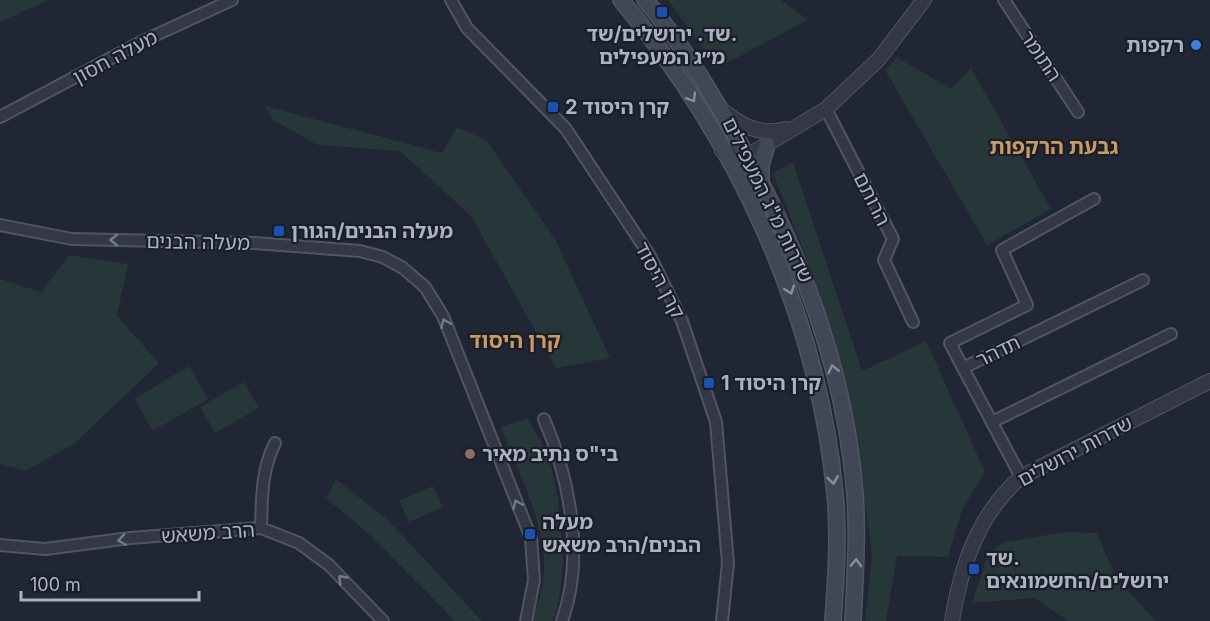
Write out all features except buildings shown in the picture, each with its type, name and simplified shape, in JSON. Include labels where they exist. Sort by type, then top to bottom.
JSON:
[{"type":"main road","name":"שדרות מ\"ג המעפילים","points":[[621,0],[667,58],[722,151],[777,258],[810,353],[826,425],[835,495],[837,560],[833,621]]},
{"type":"main road","name":"שדרות מ\"ג המעפילים","points":[[645,0],[682,47],[721,110],[761,183],[806,277],[829,348],[840,399],[855,493],[856,560],[853,621]]},
{"type":"main road","points":[[761,183],[761,165],[767,145]]},
{"type":"street","name":"מעלה חסון","points":[[0,117],[143,41],[232,0]]},
{"type":"street","name":"קרן היסוד","points":[[451,0],[467,28],[566,129],[650,256],[682,321],[716,422],[728,563],[722,621]]},
{"type":"street","points":[[722,151],[746,155],[826,109],[879,59],[924,0]]},
{"type":"street","name":"התומר","points":[[1004,0],[1078,112]]},
{"type":"street","name":"הרותם","points":[[826,109],[893,239],[884,260],[912,322]]},
{"type":"street","points":[[721,110],[737,123],[762,132],[794,127]]},
{"type":"street","points":[[963,368],[950,343],[1027,305],[1002,250],[1094,199]]},
{"type":"street","name":"מעלה הבנים","points":[[0,225],[72,239],[254,243],[360,251],[384,257],[403,268],[425,287],[443,316],[531,537],[535,557],[534,580],[526,621]]},
{"type":"street","name":"תדהר","points":[[1021,477],[963,368],[1143,280]]},
{"type":"street","points":[[992,422],[1171,334]]},
{"type":"street","name":"שדרות ירושלים","points":[[952,621],[963,567],[987,513],[1003,492],[1021,477],[1210,381]]},
{"type":"street","points":[[544,420],[559,454],[570,513],[573,566],[562,621]]},
{"type":"street","points":[[261,528],[262,480],[267,460],[275,443]]},
{"type":"street","name":"הרב משאש","points":[[0,545],[45,549],[130,538],[261,528],[299,543],[329,565],[383,621]]},
{"type":"shaded area","points":[[0,0],[49,0],[0,22]]},
{"type":"shaded area","points":[[668,0],[781,0],[808,20],[717,68]]},
{"type":"shaded area","points":[[897,57],[951,89],[971,68],[1051,209],[987,245],[885,70]]},
{"type":"shaded area","points":[[265,106],[442,153],[457,127],[486,140],[555,239],[610,358],[556,368],[471,216],[400,151],[318,145],[273,120]]},
{"type":"shaded area","points":[[793,162],[862,371],[926,341],[985,472],[962,510],[948,557],[897,556],[886,621],[865,621],[872,555],[855,430],[813,275],[773,173]]},
{"type":"shaded area","points":[[69,255],[128,264],[117,316],[159,363],[74,444],[25,471],[0,464],[0,279],[41,292]]},
{"type":"shaded area","points":[[189,366],[208,399],[153,431],[134,399]]},
{"type":"shaded area","points":[[244,382],[259,408],[215,433],[200,407]]},
{"type":"shaded area","points":[[527,418],[549,459],[558,497],[563,562],[558,603],[553,621],[532,621],[543,580],[543,549],[535,513],[501,427]]},
{"type":"shaded area","points":[[336,479],[388,520],[482,621],[455,621],[370,535],[326,498]]},
{"type":"shaded area","points":[[433,486],[443,507],[409,522],[399,501]]},
{"type":"shaded area","points":[[1066,532],[1097,533],[1116,578],[1156,621],[1068,621],[1035,598],[972,603],[988,554],[1004,542]]},
{"type":"place","name":"שד. ירושלים/שד. מ״ג המעפילים","points":[[662,12]]},
{"type":"place","name":"רקפות","points":[[1196,45]]},
{"type":"place","name":"קרן היסוד 2","points":[[553,107]]},
{"type":"place","name":"מעלה הבנים/הגורן","points":[[279,231]]},
{"type":"place","name":"קרן היסוד 1","points":[[709,383]]},
{"type":"place","name":"בי\"ס נתיב מאיר","points":[[470,454]]},
{"type":"place","name":"מעלה הבנים/הרב משאש","points":[[530,534]]},
{"type":"place","name":"שד. ירושלים/החשמונאים","points":[[974,569]]},
{"type":"district","name":"גבעת הרקפות","points":[[1054,147]]},
{"type":"district","name":"קרן היסוד","points":[[515,341]]}]
